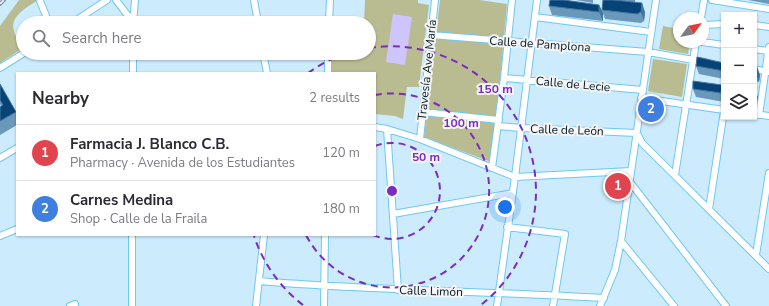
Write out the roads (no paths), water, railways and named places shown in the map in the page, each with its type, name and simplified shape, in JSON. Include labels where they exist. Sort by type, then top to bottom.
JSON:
[{"type":"street","points":[[83,16],[107,0]]},
{"type":"street","points":[[116,0],[128,16]]},
{"type":"street","points":[[133,0],[133,16]]},
{"type":"street","points":[[254,0],[257,16]]},
{"type":"street","points":[[329,16],[330,0]]},
{"type":"street","name":"Travesía Ave María","points":[[420,139],[435,0]]},
{"type":"street","points":[[492,168],[504,78],[512,0]]},
{"type":"street","points":[[497,306],[537,0]]},
{"type":"street","points":[[600,306],[615,270],[621,241],[656,0]]},
{"type":"street","points":[[701,12],[704,0]]},
{"type":"street","points":[[712,0],[769,9]]},
{"type":"street","points":[[40,1],[46,16]]},
{"type":"street","points":[[535,17],[652,32]]},
{"type":"street","points":[[709,25],[721,24]]},
{"type":"street","points":[[757,25],[769,27]]},
{"type":"street","name":"Calle de Pamplona","points":[[431,36],[648,52],[709,62]]},
{"type":"street","points":[[709,43],[721,45]]},
{"type":"street","points":[[674,175],[687,104],[694,82],[693,60],[695,48]]},
{"type":"street","points":[[757,49],[769,49],[767,72],[757,110]]},
{"type":"street","points":[[0,68],[16,58]]},
{"type":"street","points":[[133,60],[133,72]]},
{"type":"street","points":[[264,60],[267,72]]},
{"type":"street","points":[[328,60],[328,72]]},
{"type":"street","points":[[757,70],[767,72]]},
{"type":"street","name":"Calle de Lecie","points":[[504,78],[643,90]]},
{"type":"street","points":[[757,92],[762,93]]},
{"type":"street","points":[[641,98],[721,110]]},
{"type":"street","name":"Calle de León","points":[[422,112],[498,123],[521,128],[637,133]]},
{"type":"street","points":[[757,114],[769,116]]},
{"type":"street","points":[[709,209],[722,120]]},
{"type":"street","points":[[376,127],[420,139],[515,177],[631,170]]},
{"type":"street","points":[[387,129],[398,290]]},
{"type":"street","points":[[637,133],[642,143],[769,269]]},
{"type":"street","points":[[0,158],[16,149]]},
{"type":"street","points":[[756,255],[769,173]]},
{"type":"street","points":[[630,182],[726,306]]},
{"type":"street","points":[[393,214],[513,192]]},
{"type":"street","points":[[507,228],[566,234],[553,306]]},
{"type":"street","points":[[0,236],[16,230]]},
{"type":"street","points":[[132,236],[132,306]]},
{"type":"street","points":[[256,306],[264,236]]},
{"type":"street","points":[[324,306],[325,236]]},
{"type":"street","points":[[621,241],[674,306]]},
{"type":"street","points":[[763,263],[769,258]]},
{"type":"street","name":"Calle Limón","points":[[259,281],[398,290],[604,298]]},
{"type":"railway","points":[[0,4],[4,0]]},
{"type":"place","name":"Carnes Medina","points":[[651,109]]},
{"type":"place","name":"Farmacia J. Blanco C.B.","points":[[618,186]]}]
